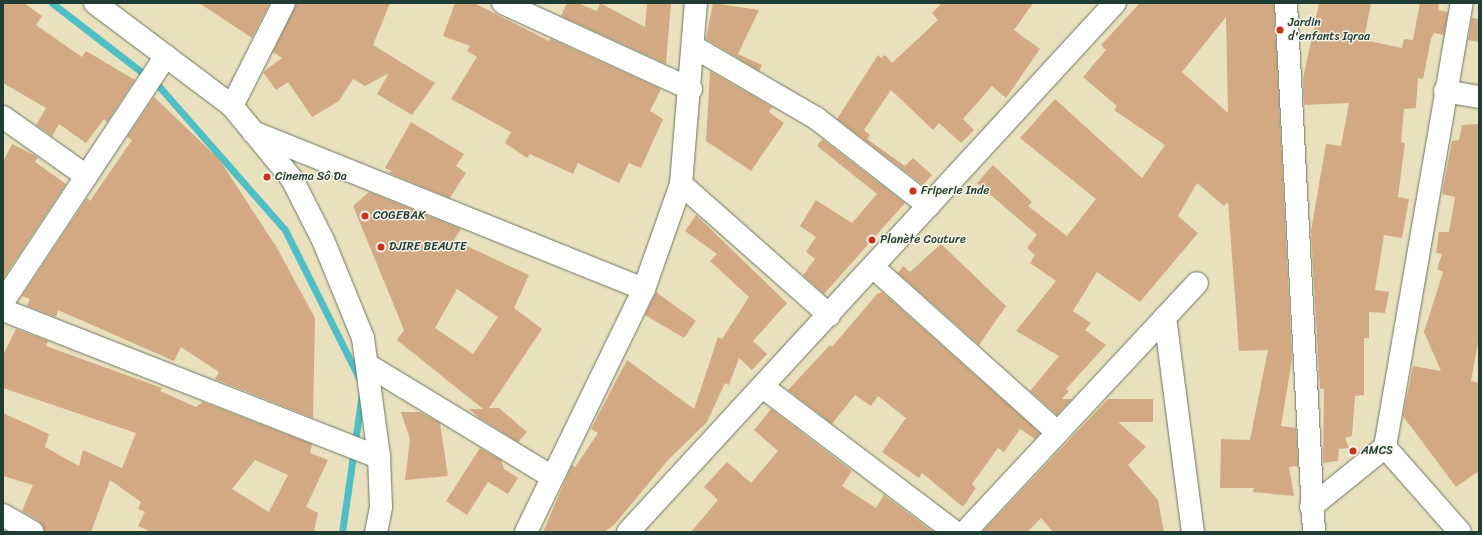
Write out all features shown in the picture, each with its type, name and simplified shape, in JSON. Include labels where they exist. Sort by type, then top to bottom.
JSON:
[{"type":"street","points":[[95,3],[232,106],[292,179],[323,240],[363,338],[368,365],[379,457],[381,507],[376,532]]},
{"type":"street","points":[[232,106],[284,3]]},
{"type":"street","points":[[503,3],[691,89]]},
{"type":"street","points":[[526,532],[644,289],[682,184],[691,89],[696,3]]},
{"type":"street","points":[[1286,3],[1311,507],[1314,532]]},
{"type":"street","points":[[1311,507],[1385,447],[1445,91],[1462,3]]},
{"type":"street","points":[[634,530],[929,206],[1108,5]]},
{"type":"street","points":[[694,46],[816,118],[929,206]]},
{"type":"street","points":[[3,302],[166,56]]},
{"type":"street","points":[[1445,91],[1479,97]]},
{"type":"street","points":[[3,116],[86,176]]},
{"type":"street","points":[[253,132],[644,289]]},
{"type":"street","points":[[682,184],[829,315]]},
{"type":"street","points":[[873,267],[1057,432]]},
{"type":"street","points":[[965,532],[1197,283]]},
{"type":"street","points":[[3,310],[379,457]]},
{"type":"street","points":[[1165,317],[1193,532]]},
{"type":"street","points":[[368,365],[552,477]]},
{"type":"street","points":[[763,387],[955,532]]},
{"type":"street","points":[[1385,447],[1460,532]]},
{"type":"street","points":[[3,515],[33,532]]},
{"type":"building","points":[[3,3],[24,3],[42,16],[36,25],[82,57],[86,51],[135,80],[107,122],[104,119],[86,143],[59,124],[52,136],[36,125],[46,108],[3,83]]},
{"type":"building","points":[[199,3],[270,3],[252,38]]},
{"type":"building","points":[[296,3],[390,3],[373,45],[435,83],[412,115],[377,94],[389,73],[365,86],[353,79],[339,101],[312,117],[288,82],[276,90],[263,72],[282,58],[273,52]]},
{"type":"building","points":[[455,3],[474,3],[549,41],[551,39],[661,89],[650,111],[663,119],[641,168],[629,163],[619,183],[578,163],[573,174],[530,154],[527,158],[505,143],[511,132],[451,99],[477,57],[467,51],[470,46],[443,36]]},
{"type":"building","points":[[567,3],[578,3],[597,11],[600,3],[645,27],[647,3],[671,3],[666,64],[561,16]]},
{"type":"building","points":[[713,3],[759,10],[738,54],[762,65],[759,71],[706,39]]},
{"type":"building","points":[[942,3],[1033,3],[1014,30],[1040,49],[1006,98],[992,86],[963,119],[974,130],[961,143],[939,123],[933,130],[891,90],[864,130],[870,135],[867,139],[905,166],[913,158],[932,175],[923,185],[837,119],[878,55],[881,58],[885,55],[892,63],[938,20],[932,13]]},
{"type":"building","points":[[1140,3],[1274,3],[1292,359],[1281,426],[1296,428],[1298,466],[1289,467],[1294,496],[1253,492],[1254,488],[1220,488],[1221,439],[1250,440],[1268,350],[1239,351],[1228,202],[1224,206],[1197,183],[1178,216],[1198,233],[1140,302],[1097,272],[1073,311],[1091,323],[1085,330],[1106,345],[1066,389],[1069,391],[1062,399],[1072,399],[1057,415],[1030,391],[1059,356],[1016,331],[1056,281],[1030,263],[1035,255],[1027,248],[1037,235],[977,183],[993,165],[1032,202],[1028,206],[1067,236],[1096,199],[1020,138],[1055,99],[1142,178],[1165,145],[1114,110],[1117,106],[1083,77],[1106,50],[1101,45]],"holes":[[[1226,17],[1228,113],[1182,72]]]},
{"type":"building","points":[[1319,3],[1371,3],[1364,40],[1402,48],[1404,39],[1413,40],[1420,3],[1439,3],[1438,10],[1448,12],[1444,35],[1434,33],[1431,39],[1423,79],[1418,78],[1416,108],[1404,109],[1401,142],[1405,143],[1398,197],[1409,199],[1402,238],[1384,235],[1375,290],[1389,292],[1385,313],[1369,312],[1369,338],[1364,338],[1364,395],[1355,396],[1352,436],[1345,438],[1349,448],[1339,449],[1338,461],[1323,463],[1324,389],[1320,389],[1311,231],[1326,144],[1341,146],[1349,103],[1304,105],[1303,79]]},
{"type":"building","points":[[1472,18],[1479,19],[1479,42],[1468,40]]},
{"type":"building","points":[[710,71],[772,107],[769,112],[784,123],[751,171],[706,141]]},
{"type":"building","points":[[154,97],[219,159],[277,248],[315,318],[313,418],[215,379],[219,372],[181,347],[174,361],[58,310],[56,317],[27,306],[30,299],[22,296],[87,198],[90,201],[132,140],[127,137]]},
{"type":"building","points":[[411,122],[464,154],[456,166],[466,173],[450,198],[389,173],[392,171],[385,168]]},
{"type":"building","points":[[1479,124],[1479,337],[1471,381],[1479,383],[1479,471],[1456,487],[1403,416],[1413,366],[1441,371],[1424,332],[1443,272],[1437,269],[1442,254],[1436,253],[1439,232],[1449,232],[1455,197],[1442,194],[1452,141],[1459,140],[1462,125]]},
{"type":"building","points":[[822,139],[905,203],[824,294],[803,275],[815,259],[806,252],[816,237],[800,226],[816,200],[852,223],[877,194],[817,146]]},
{"type":"building","points":[[12,144],[38,157],[35,162],[66,184],[3,279],[3,162]]},
{"type":"building","points":[[369,192],[461,229],[454,240],[529,275],[514,308],[542,329],[489,408],[499,408],[527,432],[518,442],[478,417],[469,409],[483,409],[397,340],[404,330],[353,206]],"holes":[[[457,289],[498,317],[473,354],[435,328]]]},
{"type":"building","points":[[696,215],[787,303],[753,341],[767,354],[752,370],[739,358],[729,385],[725,383],[707,422],[668,460],[614,525],[604,532],[543,532],[572,465],[575,467],[598,433],[591,429],[627,360],[694,409],[718,337],[722,339],[749,297],[710,261],[717,254],[685,231]]},
{"type":"building","points":[[941,244],[1006,306],[979,345],[898,273],[903,266],[910,272]]},
{"type":"building","points":[[656,292],[696,321],[684,338],[645,315]]},
{"type":"building","points":[[882,292],[1040,433],[1035,439],[1020,429],[1004,452],[998,448],[972,484],[976,488],[963,507],[922,473],[919,478],[882,452],[906,418],[878,396],[871,406],[855,395],[832,424],[788,390],[830,345],[832,347],[877,294]]},
{"type":"building","points":[[16,329],[48,341],[46,346],[162,388],[160,391],[196,407],[203,402],[312,444],[310,453],[328,460],[306,507],[318,513],[314,532],[151,532],[138,526],[145,512],[138,509],[141,502],[110,480],[91,532],[45,532],[39,521],[22,511],[33,485],[3,476],[3,413],[49,434],[45,447],[79,466],[83,450],[122,468],[136,433],[3,388],[3,355]],"holes":[[[255,460],[288,475],[269,512],[232,489]]]},
{"type":"building","points":[[1108,399],[1153,399],[1153,422],[1118,422],[1146,447],[1128,465],[1158,500],[1164,532],[1053,532],[1041,518],[1027,532],[982,532]]},
{"type":"building","points":[[771,409],[852,471],[842,486],[876,508],[884,495],[933,532],[691,532],[718,500],[704,487],[727,462],[751,483],[778,451],[754,430]]},
{"type":"building","points":[[401,412],[420,412],[440,423],[448,476],[405,480],[410,439]]},
{"type":"building","points":[[480,448],[501,460],[504,469],[518,478],[508,494],[488,482],[467,515],[446,501]]},
{"type":"waterway","points":[[52,3],[156,83],[285,230],[361,382]]},
{"type":"waterway","points":[[342,532],[362,394]]},
{"type":"place","name":"Jardin d'enfants Iqraa","points":[[1280,30]]},
{"type":"place","name":"Cinema Sô Da","points":[[267,177]]},
{"type":"place","name":"Friperie Inde","points":[[913,191]]},
{"type":"place","name":"COGEBAK","points":[[365,216]]},
{"type":"place","name":"Planète Couture","points":[[872,240]]},
{"type":"place","name":"DJIRE BEAUTE","points":[[381,247]]},
{"type":"place","name":"AMCS","points":[[1353,451]]}]
